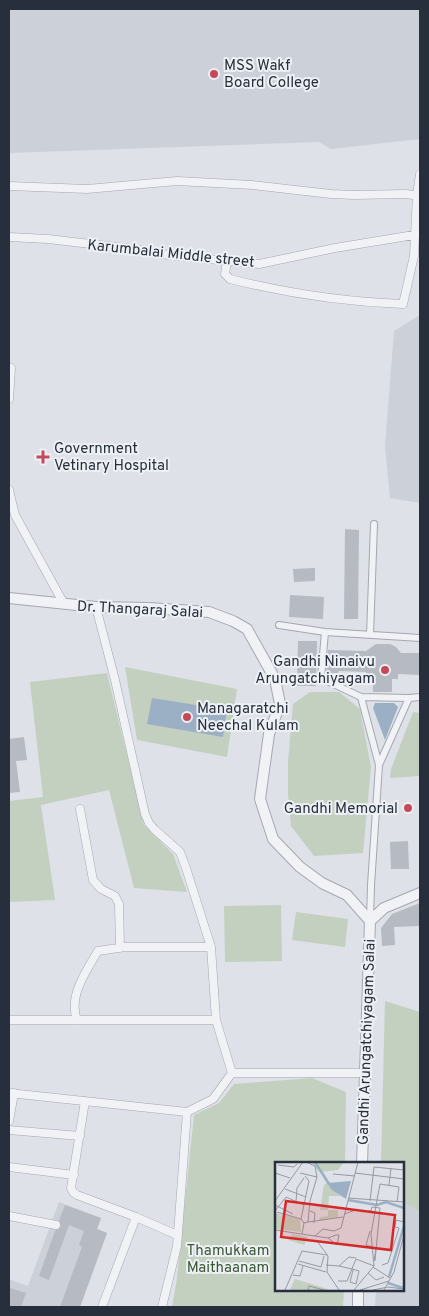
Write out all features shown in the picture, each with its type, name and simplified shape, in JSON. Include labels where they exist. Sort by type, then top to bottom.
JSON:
[{"type":"street","points":[[227,261],[225,274],[230,279],[298,293],[403,304],[418,234],[420,174]]},
{"type":"street","points":[[9,186],[87,189],[177,181],[252,185],[331,194],[418,195]]},
{"type":"street","name":"Karumbalai Middle street","points":[[9,236],[259,264],[335,248],[418,234]]},
{"type":"street","points":[[9,399],[11,368]]},
{"type":"street","points":[[9,490],[16,515],[64,604]]},
{"type":"street","points":[[370,635],[374,524]]},
{"type":"street","name":"Dr. Thangaraj Salai","points":[[9,598],[96,607],[209,612],[233,621],[247,629],[275,679],[280,704],[269,734],[260,799],[273,839],[300,867],[322,883],[347,895],[370,921]]},
{"type":"street","points":[[96,607],[115,680],[145,814],[154,829],[180,852],[211,946],[216,1020],[232,1073]]},
{"type":"street","points":[[279,625],[325,632],[420,638]]},
{"type":"street","points":[[325,632],[322,678],[361,697],[420,697]]},
{"type":"street","points":[[361,697],[379,765],[370,921]]},
{"type":"street","points":[[379,765],[408,698]]},
{"type":"street","points":[[80,809],[93,880],[102,889],[115,896],[119,904],[120,948]]},
{"type":"street","points":[[370,921],[384,908],[420,893]]},
{"type":"street","name":"Gandhi Arungatchiyagam Salai","points":[[362,1162],[370,921]]},
{"type":"street","points":[[77,1020],[73,1010],[74,1001],[83,975],[98,951],[120,948],[211,946]]},
{"type":"street","points":[[9,1020],[216,1020]]},
{"type":"street","points":[[232,1073],[365,1073]]},
{"type":"street","points":[[9,1121],[11,1093],[188,1112],[213,1099],[232,1073]]},
{"type":"street","points":[[85,1102],[72,1188],[73,1192],[177,1235]]},
{"type":"street","points":[[162,1307],[175,1259],[188,1112]]},
{"type":"street","points":[[9,1130],[80,1136]]},
{"type":"street","points":[[9,1168],[74,1175]]},
{"type":"street","points":[[9,1216],[56,1225]]},
{"type":"street","points":[[102,1307],[136,1217]]},
{"type":"street","points":[[358,1291],[358,1307]]},
{"type":"shaded area","name":"MSS Wakf Board College","points":[[9,9],[420,9],[420,139],[331,149],[319,142],[9,153]]},
{"type":"shaded area","points":[[420,315],[420,503],[390,498],[385,446],[394,331]]},
{"type":"shaded area","points":[[59,1202],[101,1218],[97,1229],[107,1233],[80,1307],[9,1307],[9,1279],[28,1286]]},
{"type":"shaded area","points":[[404,1203],[420,1212],[420,1307],[375,1307],[376,1291],[404,1291]]},
{"type":"green space","points":[[125,667],[237,689],[227,757],[137,740]]},
{"type":"green space","points":[[107,673],[144,825],[173,854],[187,892],[134,888],[109,790],[41,805],[55,900],[9,902],[9,801],[43,797],[30,682]]},
{"type":"green space","points":[[310,692],[339,692],[360,709],[371,767],[363,853],[314,856],[291,826],[288,762],[293,704]]},
{"type":"green space","points":[[413,712],[420,713],[420,776],[390,778],[391,769]]},
{"type":"green space","points":[[281,905],[282,961],[225,962],[224,906]]},
{"type":"green space","points":[[296,912],[348,919],[345,947],[292,940]]},
{"type":"green space","points":[[385,1001],[420,1012],[420,1212],[404,1203],[404,1162],[381,1162]]},
{"type":"green space","name":"Thamukkam Maithaanam","points":[[312,1078],[346,1092],[345,1162],[275,1162],[275,1291],[344,1291],[343,1307],[172,1307],[177,1278],[194,1115],[219,1103],[234,1084]]},
{"type":"water","name":"Managaratchi Neechal Kulam","points":[[152,698],[227,710],[223,737],[147,724]]},
{"type":"water","points":[[375,703],[394,703],[398,707],[385,740],[373,708]]},
{"type":"building","points":[[345,529],[359,530],[358,619],[344,619]]},
{"type":"building","points":[[315,568],[315,581],[294,582],[293,569]]},
{"type":"building","points":[[290,595],[324,597],[323,619],[289,617]]},
{"type":"building","points":[[298,641],[317,641],[316,686],[297,686]]},
{"type":"building","points":[[376,644],[390,644],[401,653],[420,653],[420,675],[398,674],[398,679],[392,679],[392,692],[373,692],[373,677],[366,677],[366,672],[339,671],[338,673],[326,673],[328,650],[366,651]]},
{"type":"building","points":[[24,737],[27,760],[16,761],[20,792],[9,793],[9,739]]},
{"type":"building","points":[[408,841],[409,869],[391,869],[390,842]]},
{"type":"building","points":[[420,903],[420,926],[394,927],[395,945],[382,946],[381,928],[392,914]]},
{"type":"building","points":[[65,1205],[101,1218],[97,1229],[107,1233],[80,1307],[60,1307],[82,1247],[79,1245],[84,1231],[69,1225],[49,1280],[39,1276],[55,1231],[61,1227],[59,1220]]},
{"type":"building","points":[[10,1288],[26,1293],[21,1307],[9,1307]]},
{"type":"place","name":"MSS Wakf Board College","points":[[214,74]]},
{"type":"place","name":"Government Vetinary Hospital","points":[[43,457]]},
{"type":"place","name":"Gandhi Ninaivu Arungatchiyagam","points":[[385,670]]},
{"type":"place","name":"Managaratchi Neechal Kulam","points":[[187,717]]},
{"type":"place","name":"Gandhi Memorial","points":[[408,808]]}]
